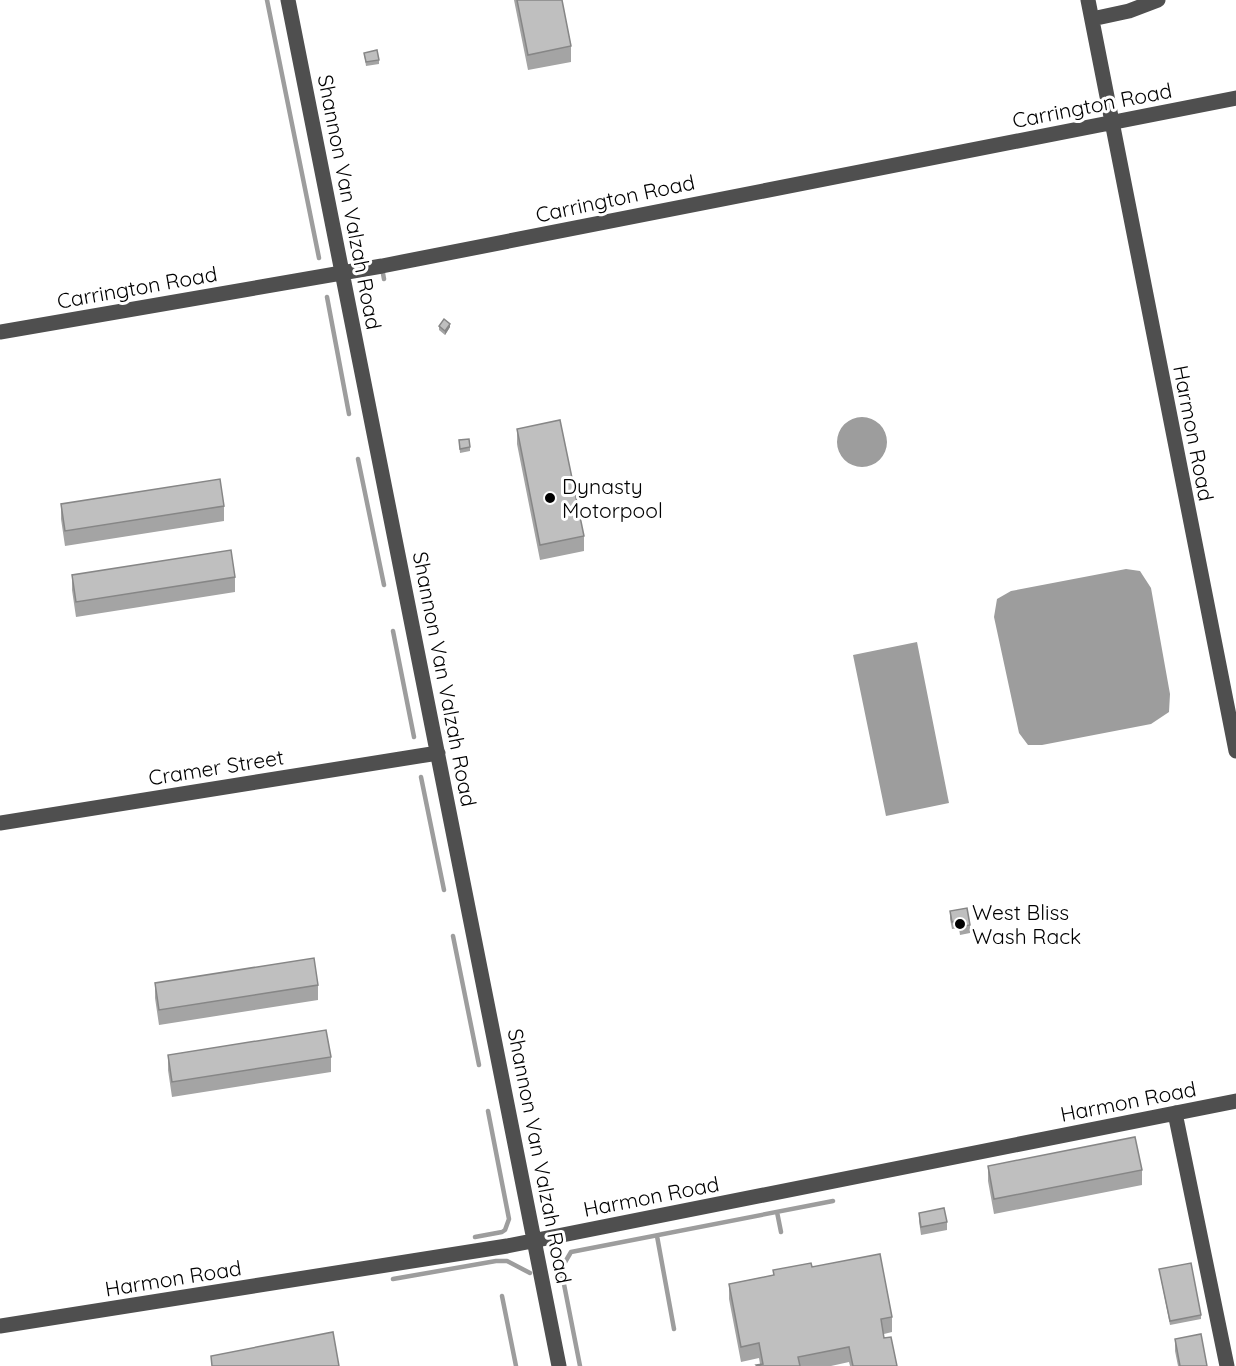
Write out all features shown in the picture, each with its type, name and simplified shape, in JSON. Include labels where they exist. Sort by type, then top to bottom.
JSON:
[{"type":"street","name":"Shannon Van Valzah Road","points":[[288,0],[559,1366]]},
{"type":"street","name":"Harmon Road","points":[[1088,0],[1236,751]]},
{"type":"street","points":[[1092,19],[1141,8],[1158,0]]},
{"type":"street","name":"Carrington Road","points":[[0,332],[343,273],[1236,98]]},
{"type":"street","name":"Cramer Street","points":[[0,823],[438,753]]},
{"type":"street","name":"Harmon Road","points":[[0,1326],[535,1240],[1236,1101]]},
{"type":"street","points":[[1175,1113],[1227,1366]]},
{"type":"shaded area","points":[[867,417],[880,424],[886,432],[886,452],[880,460],[872,466],[857,467],[844,460],[838,452],[837,437],[844,424],[852,418]]},
{"type":"shaded area","points":[[1126,569],[1140,571],[1151,588],[1170,694],[1169,712],[1151,724],[1042,745],[1028,745],[1019,733],[994,617],[997,599],[1011,591]]},
{"type":"shaded area","points":[[917,642],[949,803],[886,816],[853,655]]},
{"type":"building","points":[[517,0],[562,0],[571,46],[528,55]]},
{"type":"building","points":[[377,50],[379,60],[366,62],[364,53]]},
{"type":"building","points":[[444,319],[450,324],[445,331],[439,326]]},
{"type":"building","name":"Dynasty Motorpool","points":[[560,420],[584,536],[540,545],[517,429]]},
{"type":"building","points":[[469,439],[470,447],[460,449],[459,440]]},
{"type":"building","points":[[220,479],[224,506],[65,531],[61,504]]},
{"type":"building","points":[[231,550],[235,577],[76,602],[72,575]]},
{"type":"building","points":[[967,908],[970,925],[960,927],[959,920],[952,922],[950,911]]},
{"type":"building","points":[[314,958],[318,985],[159,1010],[155,983]]},
{"type":"building","points":[[326,1030],[331,1057],[172,1082],[168,1055]]},
{"type":"building","points":[[1135,1137],[1142,1170],[994,1199],[988,1166]]},
{"type":"building","points":[[944,1208],[947,1222],[921,1227],[919,1213]]},
{"type":"building","points":[[880,1254],[892,1317],[881,1319],[884,1338],[891,1337],[897,1366],[853,1366],[849,1347],[798,1357],[800,1366],[757,1366],[763,1364],[759,1343],[741,1347],[729,1284],[774,1275],[773,1270],[811,1263],[812,1267]]},
{"type":"building","points":[[1191,1263],[1201,1315],[1170,1321],[1159,1269]]},
{"type":"building","points":[[333,1332],[339,1366],[212,1366],[211,1356]]},
{"type":"building","points":[[1201,1334],[1207,1366],[1180,1366],[1175,1339]]},
{"type":"waterway","points":[[267,0],[319,258]]},
{"type":"waterway","points":[[382,268],[384,279]]},
{"type":"waterway","points":[[327,297],[349,414]]},
{"type":"waterway","points":[[358,459],[384,585]]},
{"type":"waterway","points":[[393,631],[414,737]]},
{"type":"waterway","points":[[421,777],[444,890]]},
{"type":"waterway","points":[[453,936],[479,1065]]},
{"type":"waterway","points":[[475,1237],[502,1232],[509,1219],[488,1111]]},
{"type":"waterway","points":[[580,1366],[561,1269],[571,1252],[833,1201]]},
{"type":"waterway","points":[[777,1212],[781,1232]]},
{"type":"waterway","points":[[657,1236],[674,1329]]},
{"type":"waterway","points":[[393,1279],[496,1261],[507,1261],[530,1273]]},
{"type":"waterway","points":[[502,1296],[516,1366]]},
{"type":"place","name":"Dynasty Motorpool","points":[[550,498]]},
{"type":"place","name":"West Bliss Wash Rack","points":[[960,924]]}]
